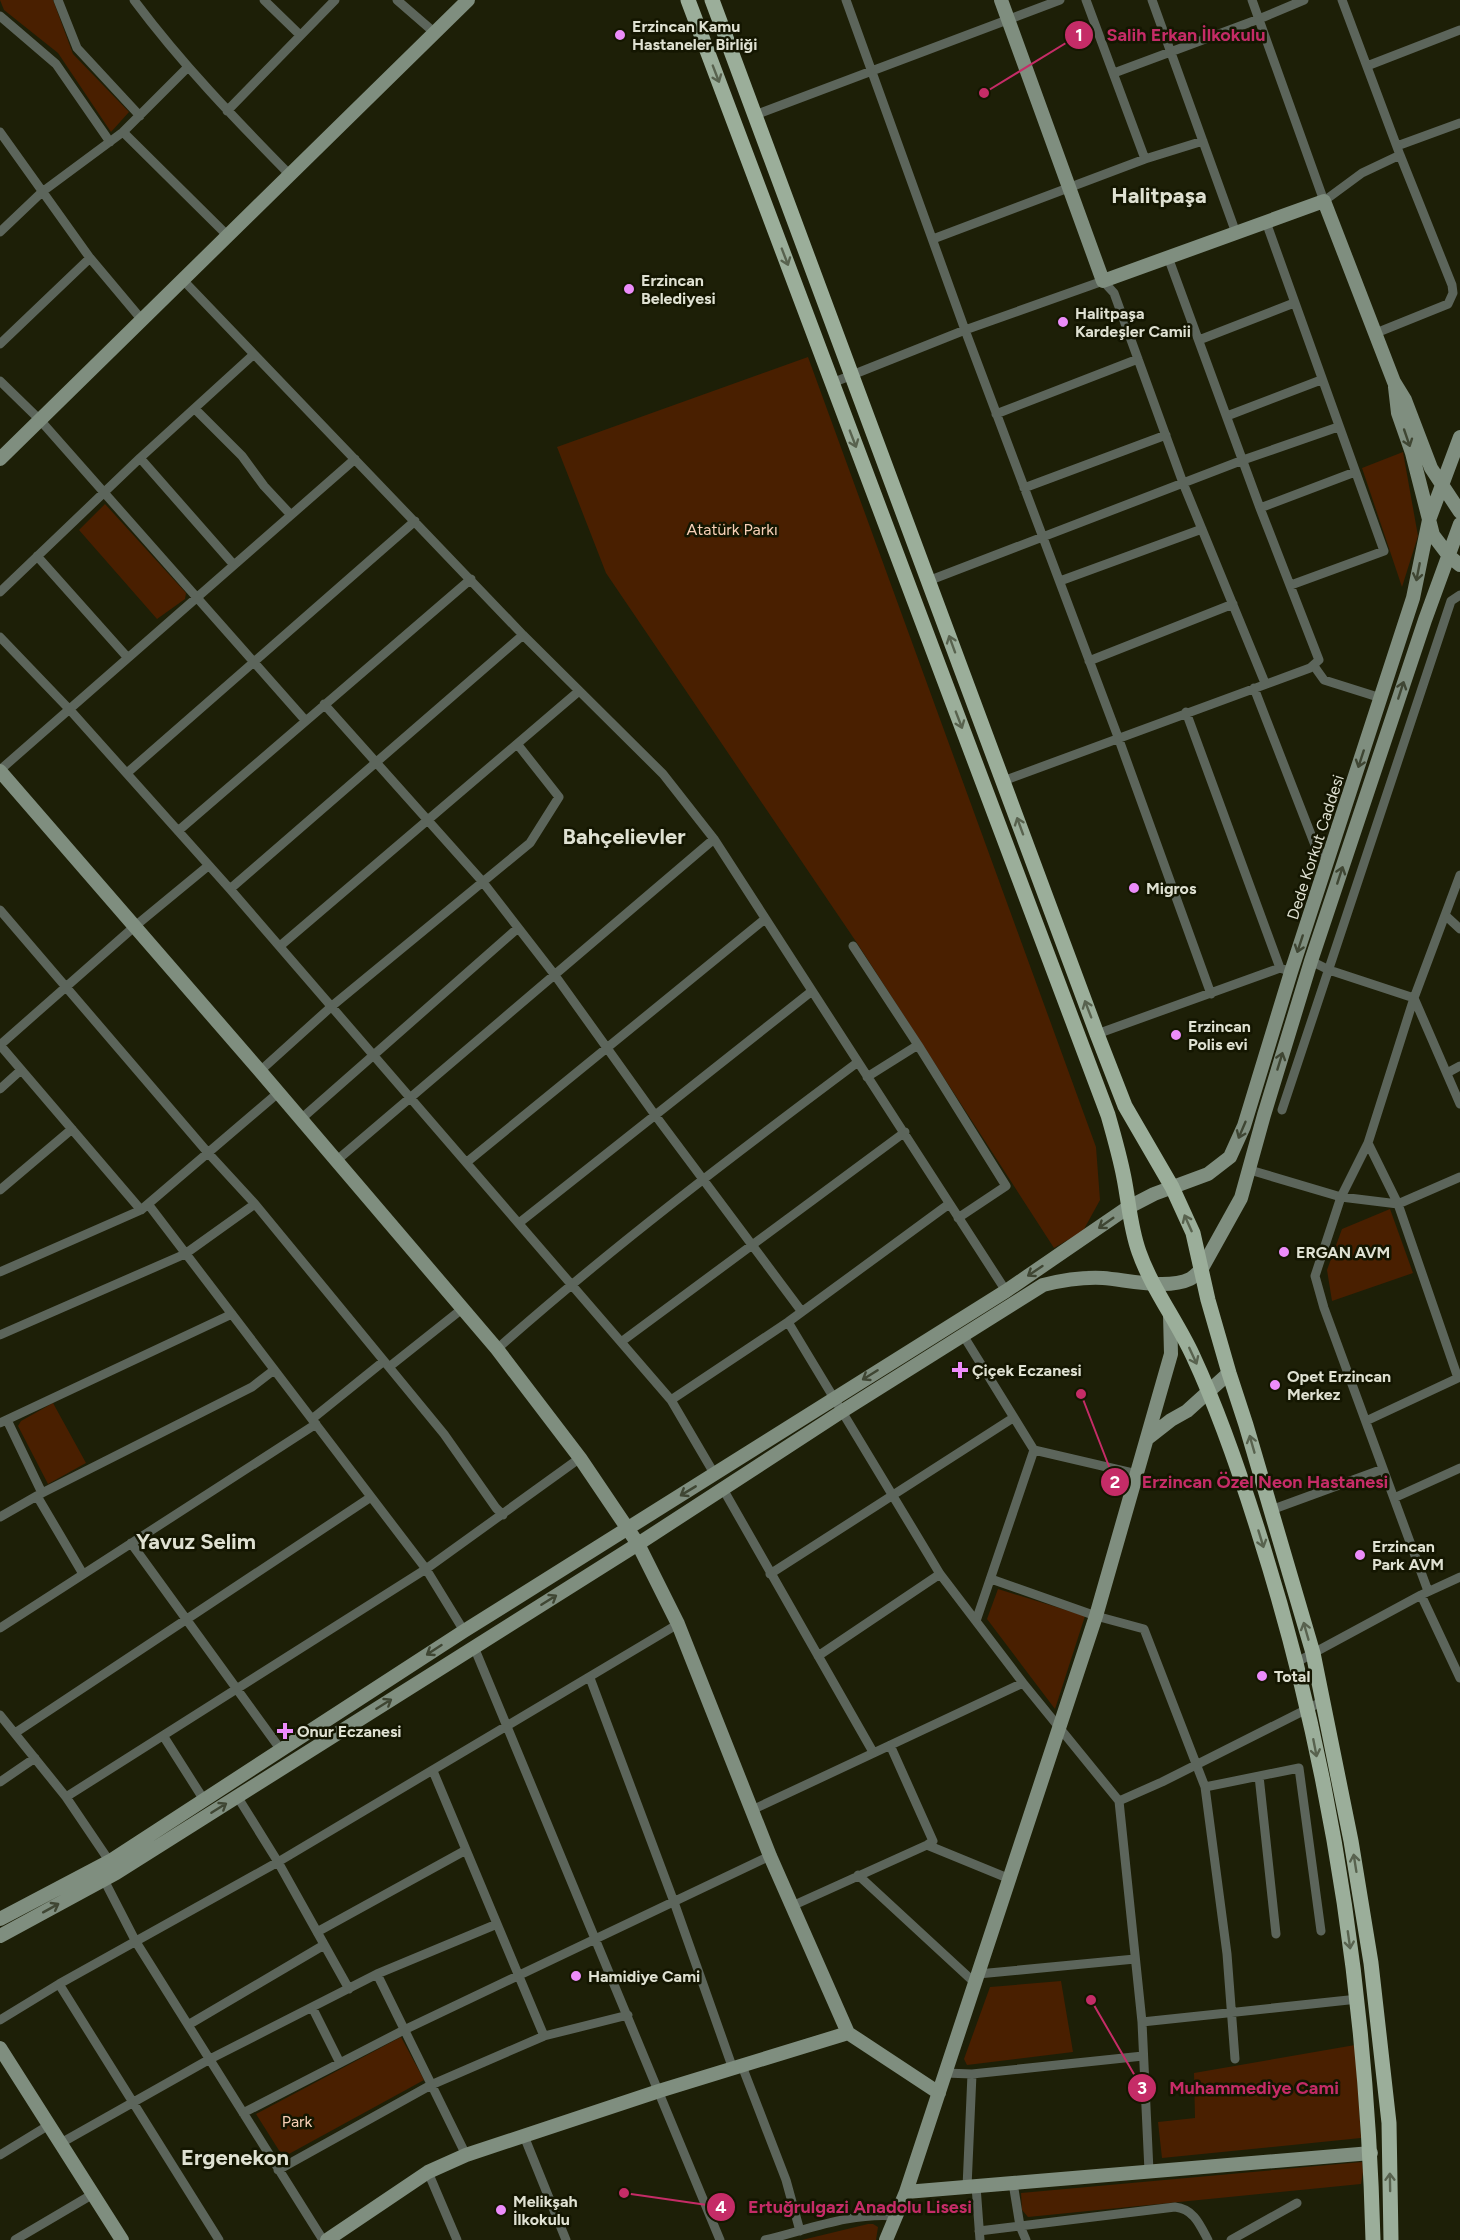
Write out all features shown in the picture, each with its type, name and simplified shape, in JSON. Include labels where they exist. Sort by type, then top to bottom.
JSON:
[{"type":"main road","points":[[0,459],[468,0]]},
{"type":"main road","points":[[688,0],[1108,1115],[1125,1178],[1127,1208],[1139,1254],[1192,1354],[1209,1393],[1261,1539],[1307,1708],[1339,1867],[1358,2000],[1371,2153],[1373,2240]]},
{"type":"main road","points":[[712,0],[1125,1106],[1172,1187],[1193,1233],[1229,1373],[1313,1653],[1351,1841],[1371,1962],[1389,2123],[1391,2240]]},
{"type":"main road","points":[[1001,0],[1103,281],[1324,201],[1394,382],[1405,400],[1422,447],[1441,485],[1460,512]]},
{"type":"main road","points":[[1394,382],[1398,413],[1412,453],[1433,535],[1454,561]]},
{"type":"main road","name":"Dede Korkut Caddesi","points":[[107,1870],[204,1800],[464,1631],[1006,1291],[1127,1208],[1154,1194],[1208,1174],[1230,1157],[1244,1126],[1285,970],[1329,857],[1413,598],[1429,520],[1460,436]]},
{"type":"main road","points":[[1422,447],[1429,454],[1441,457],[1455,451]]},
{"type":"main road","name":"Dede Korkut Caddesi","points":[[1201,1270],[1241,1197],[1311,961],[1425,620],[1454,561],[1460,524]]},
{"type":"main road","points":[[0,771],[497,1349],[580,1458],[628,1527],[678,1624],[770,1856],[848,2033],[939,2093]]},
{"type":"main road","points":[[0,1936],[107,1870],[237,1796],[638,1544],[841,1412],[1043,1285],[1067,1279],[1101,1278],[1175,1283],[1191,1278],[1201,1270]]},
{"type":"main road","points":[[886,2240],[906,2192],[1096,1616],[1171,1354],[1170,1314]]},
{"type":"main road","points":[[1148,1438],[1171,1420],[1187,1412],[1229,1373]]},
{"type":"main road","points":[[0,1919],[107,1870]]},
{"type":"main road","points":[[325,2240],[428,2172],[466,2154],[848,2033]]},
{"type":"main road","points":[[0,2048],[122,2240]]},
{"type":"main road","points":[[906,2192],[1371,2153]]},
{"type":"street","points":[[58,0],[76,48],[140,116]]},
{"type":"street","points":[[134,0],[162,38],[290,175]]},
{"type":"street","points":[[264,0],[300,34]]},
{"type":"street","points":[[228,111],[335,0]]},
{"type":"street","points":[[397,0],[435,33]]},
{"type":"street","points":[[846,0],[965,330],[1118,737],[1211,994]]},
{"type":"street","points":[[755,115],[1060,0]]},
{"type":"street","points":[[1086,0],[1145,159]]},
{"type":"street","points":[[1152,0],[1236,232]]},
{"type":"street","points":[[1252,0],[1324,201],[1362,173],[1399,151],[1460,123]]},
{"type":"street","points":[[1114,73],[1304,0]]},
{"type":"street","points":[[1341,0],[1452,285],[1453,293],[1448,304],[1376,333]]},
{"type":"street","points":[[0,16],[56,64],[110,142]]},
{"type":"street","points":[[1367,66],[1460,30]]},
{"type":"street","points":[[0,232],[42,192],[123,132],[189,67]]},
{"type":"street","points":[[0,132],[90,258],[142,320]]},
{"type":"street","points":[[123,132],[228,236]]},
{"type":"street","points":[[933,239],[1145,159],[1203,141]]},
{"type":"street","points":[[1266,222],[1384,551],[1291,585]]},
{"type":"street","points":[[1003,781],[1314,666],[1319,658],[1260,508],[1168,257]]},
{"type":"street","points":[[0,344],[90,258]]},
{"type":"street","points":[[183,280],[523,635],[663,774],[714,839],[1006,1291]]},
{"type":"street","points":[[832,383],[965,330],[1103,281],[1114,293],[1184,483],[1266,683]]},
{"type":"street","points":[[1199,340],[1294,303]]},
{"type":"street","points":[[0,592],[140,458],[253,355]]},
{"type":"street","points":[[996,414],[1138,359]]},
{"type":"street","points":[[1227,416],[1321,380]]},
{"type":"street","points":[[0,381],[40,420],[305,720]]},
{"type":"street","points":[[195,409],[242,456],[264,486],[291,515]]},
{"type":"street","points":[[928,581],[1243,460],[1338,428]]},
{"type":"street","points":[[1024,488],[1166,435]]},
{"type":"street","points":[[140,458],[234,565]]},
{"type":"street","points":[[0,771],[355,459]]},
{"type":"street","points":[[1260,508],[1354,472]]},
{"type":"street","points":[[127,773],[415,522]]},
{"type":"street","points":[[1060,581],[1202,529]]},
{"type":"street","points":[[37,556],[128,658]]},
{"type":"street","points":[[178,831],[471,579]]},
{"type":"street","points":[[1282,1110],[1451,601],[1460,595]]},
{"type":"street","points":[[1089,661],[1233,604]]},
{"type":"street","points":[[230,889],[376,765],[523,635]]},
{"type":"street","points":[[0,637],[70,710],[230,889],[671,1400],[715,1475]]},
{"type":"street","points":[[1314,666],[1324,680],[1381,698]]},
{"type":"street","points":[[1254,687],[1315,845],[1322,854],[1329,857]]},
{"type":"street","points":[[280,946],[579,691]]},
{"type":"street","points":[[324,704],[482,882],[554,974],[655,1115],[802,1312]]},
{"type":"street","points":[[1097,1034],[1285,970],[1186,712]]},
{"type":"street","points":[[260,1071],[332,1006],[530,843],[559,797],[518,745]]},
{"type":"street","points":[[336,1161],[714,839]]},
{"type":"street","points":[[208,866],[134,927],[0,1045],[72,1129],[144,1207],[232,1314],[426,1569],[464,1631]]},
{"type":"street","points":[[1460,875],[1414,998],[1368,1143],[1341,1197],[1315,1276],[1324,1308],[1394,1498],[1425,1593],[1460,1678]]},
{"type":"street","points":[[0,910],[209,1154],[255,1204],[444,1434],[503,1515]]},
{"type":"street","points":[[1445,915],[1460,929]]},
{"type":"street","points":[[467,1162],[765,919]]},
{"type":"street","points":[[301,1119],[518,928]]},
{"type":"street","points":[[853,946],[1006,1186],[958,1218]]},
{"type":"street","points":[[1311,961],[1329,970],[1414,998],[1460,1104]]},
{"type":"street","points":[[519,1223],[812,991]]},
{"type":"street","points":[[867,1077],[918,1045]]},
{"type":"street","points":[[497,1349],[571,1283],[702,1178],[858,1062]]},
{"type":"street","points":[[1448,1073],[1460,1066]]},
{"type":"street","points":[[0,1089],[21,1070]]},
{"type":"street","points":[[0,1272],[144,1207],[278,1093]]},
{"type":"street","points":[[0,1190],[72,1129]]},
{"type":"street","points":[[621,1342],[905,1132]]},
{"type":"street","points":[[1366,1421],[1459,1378],[1398,1204],[1368,1143]]},
{"type":"street","points":[[1250,1170],[1341,1197],[1398,1204],[1460,1177]]},
{"type":"street","points":[[0,1335],[184,1254],[255,1204]]},
{"type":"street","points":[[671,1400],[788,1322],[949,1204]]},
{"type":"street","points":[[0,1628],[314,1421],[462,1309]]},
{"type":"street","points":[[82,1575],[3,1422],[232,1314]]},
{"type":"street","points":[[788,1322],[940,1574],[1060,1730],[1119,1801],[1142,2022],[1149,2171]]},
{"type":"street","points":[[963,1335],[1034,1450],[1137,1474]]},
{"type":"street","points":[[0,1517],[252,1387],[274,1370]]},
{"type":"street","points":[[770,1574],[1013,1418]]},
{"type":"street","points":[[976,1621],[1034,1450]]},
{"type":"street","points":[[66,1797],[426,1569],[580,1458]]},
{"type":"street","points":[[1394,1498],[1460,1468]]},
{"type":"street","points":[[1271,1510],[1383,1469]]},
{"type":"street","points":[[723,1489],[873,1752]]},
{"type":"street","points":[[15,1733],[371,1497]]},
{"type":"street","points":[[131,1543],[281,1750]]},
{"type":"street","points":[[818,1656],[940,1574]]},
{"type":"street","points":[[1295,1663],[1425,1593],[1460,1577]]},
{"type":"street","points":[[991,1580],[1096,1616],[1144,1629],[1205,1787],[1227,1954],[1235,2059]]},
{"type":"street","points":[[0,2020],[59,1984],[278,1862],[678,1624]]},
{"type":"street","points":[[474,1647],[597,1938],[720,2240]]},
{"type":"street","points":[[590,1678],[738,2067],[783,2171],[800,2232]]},
{"type":"street","points":[[752,1810],[1023,1683]]},
{"type":"street","points":[[1119,1801],[1323,1701]]},
{"type":"street","points":[[0,1715],[66,1797],[107,1870],[136,1942],[278,2170],[325,2240]]},
{"type":"street","points":[[164,1737],[204,1800]]},
{"type":"street","points":[[792,1906],[933,1841],[890,1744]]},
{"type":"street","points":[[0,1782],[35,1758]]},
{"type":"street","points":[[1205,1787],[1299,1768],[1321,1931]]},
{"type":"street","points":[[433,1771],[544,2036]]},
{"type":"street","points":[[1259,1776],[1276,1934]]},
{"type":"street","points":[[237,1796],[278,1862],[349,1989]]},
{"type":"street","points":[[927,1845],[1010,1879]]},
{"type":"street","points":[[317,1932],[466,1850]]},
{"type":"street","points":[[243,2113],[404,2030],[770,1856]]},
{"type":"street","points":[[858,1875],[977,1978],[1135,1959]]},
{"type":"street","points":[[61,2143],[210,2059],[377,1974],[497,1923]]},
{"type":"street","points":[[188,2025],[324,1945]]},
{"type":"street","points":[[377,1974],[466,2154]]},
{"type":"street","points":[[59,1984],[219,2240]]},
{"type":"street","points":[[1142,2022],[1358,2000]]},
{"type":"street","points":[[312,2007],[340,2063]]},
{"type":"street","points":[[278,2170],[431,2085],[544,2036],[628,2015]]},
{"type":"street","points":[[945,2073],[972,2074],[1143,2056]]},
{"type":"street","points":[[972,2074],[972,2187],[980,2236],[1020,2226],[1180,2207],[1196,2218],[1208,2240]]},
{"type":"street","points":[[0,2155],[49,2125]]},
{"type":"street","points":[[524,2136],[566,2240]]},
{"type":"street","points":[[428,2172],[457,2240]]},
{"type":"street","points":[[1013,2183],[1020,2226],[1026,2240]]},
{"type":"street","points":[[15,2240],[93,2194]]},
{"type":"street","points":[[1231,2240],[1297,2203]]},
{"type":"street","points":[[765,2240],[858,2217],[895,2216]]},
{"type":"green space","points":[[0,0],[53,0],[73,54],[129,112],[111,132],[58,53],[4,10]]},
{"type":"green space","name":"Atatürk Parkı","points":[[808,357],[1096,1147],[1100,1200],[1083,1231],[1054,1248],[857,943],[606,573],[557,447]]},
{"type":"green space","points":[[1403,452],[1418,536],[1402,587],[1362,468]]},
{"type":"green space","points":[[105,504],[186,593],[185,599],[157,619],[79,530]]},
{"type":"green space","points":[[1390,1209],[1413,1273],[1332,1301],[1327,1270],[1342,1229]]},
{"type":"green space","points":[[53,1403],[86,1463],[48,1484],[18,1426],[21,1421]]},
{"type":"green space","points":[[998,1589],[1085,1616],[1055,1709],[987,1619]]},
{"type":"green space","points":[[1061,1981],[1073,2052],[967,2065],[964,2059],[990,1987]]},
{"type":"green space","name":"Park","points":[[401,2037],[424,2080],[287,2155],[280,2152],[256,2114]]},
{"type":"green space","points":[[1355,2045],[1361,2138],[1162,2158],[1158,2122],[1195,2118],[1194,2073]]},
{"type":"green space","points":[[1362,2162],[1361,2184],[1028,2217],[1022,2210],[1021,2193]]},
{"type":"green space","points":[[868,2224],[878,2227],[876,2240],[802,2240]]},
{"type":"place","name":"Erzincan Kamu Hastaneler Birliği","points":[[620,35]]},
{"type":"place","name":"Salih Erkan İlkokulu","points":[[984,93]]},
{"type":"place","name":"Erzincan Belediyesi","points":[[629,289]]},
{"type":"place","name":"Halitpaşa Kardeşler Camii","points":[[1063,322]]},
{"type":"place","name":"Migros","points":[[1134,888]]},
{"type":"place","name":"Erzincan Polis evi","points":[[1176,1035]]},
{"type":"place","name":"ERGAN AVM","points":[[1284,1252]]},
{"type":"place","name":"Çiçek Eczanesi","points":[[960,1370]]},
{"type":"place","name":"Opet Erzincan Merkez","points":[[1275,1385]]},
{"type":"place","name":"Erzincan Özel Neon Hastanesi","points":[[1081,1394]]},
{"type":"place","name":"Erzincan Park AVM","points":[[1360,1555]]},
{"type":"place","name":"Total","points":[[1262,1676]]},
{"type":"place","name":"Onur Eczanesi","points":[[285,1731]]},
{"type":"place","name":"Hamidiye Cami","points":[[576,1976]]},
{"type":"place","name":"Muhammediye Cami","points":[[1091,2000]]},
{"type":"place","name":"Ertuğrulgazi Anadolu Lisesi","points":[[624,2193]]},
{"type":"place","name":"Melikşah İlkokulu","points":[[501,2210]]},
{"type":"district","name":"Halitpaşa","points":[[1159,195]]},
{"type":"district","name":"Bahçelievler","points":[[624,836]]},
{"type":"district","name":"Yavuz Selim","points":[[196,1541]]},
{"type":"district","name":"Ergenekon","points":[[235,2157]]}]
